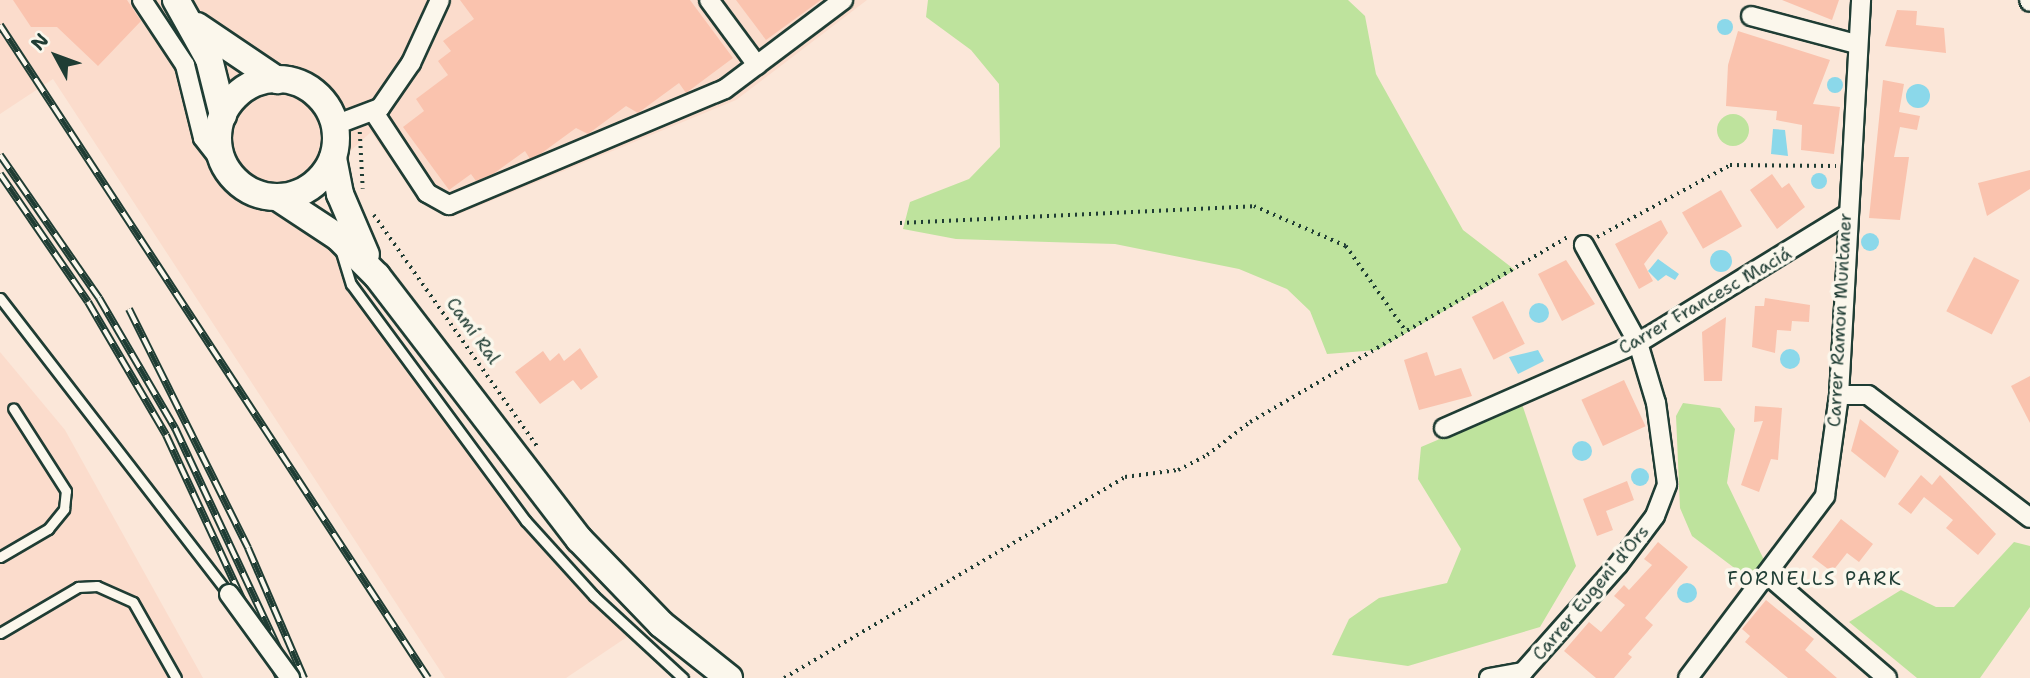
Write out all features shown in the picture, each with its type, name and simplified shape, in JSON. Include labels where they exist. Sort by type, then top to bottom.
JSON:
[{"type":"main road","points":[[183,10],[276,80],[310,89],[355,119],[333,158],[311,187],[276,197]]},
{"type":"main road","points":[[183,10],[217,81],[223,115],[218,143],[224,165],[244,187],[276,197],[338,237],[377,276],[579,540],[661,624],[729,678]]},
{"type":"main road","points":[[223,115],[244,90],[276,80]]},
{"type":"main road","points":[[333,158],[351,226],[377,276]]},
{"type":"street","points":[[142,0],[186,65],[203,138],[224,165]]},
{"type":"street","points":[[440,0],[411,63],[355,119],[427,193],[449,205],[724,89],[843,0]]},
{"type":"street","points":[[709,0],[757,65]]},
{"type":"street","name":"Carrer Ramon Muntaner","points":[[1688,678],[1769,576],[1825,495],[1839,395],[1846,215],[1861,0]]},
{"type":"street","points":[[1751,16],[1856,44]]},
{"type":"street","name":"Carrer Francesc Maciá","points":[[1444,428],[1638,343],[1846,215]]},
{"type":"street","name":"Carrer Eugeni d'Ors","points":[[1489,678],[1522,672],[1655,516],[1667,484],[1656,403],[1638,343],[1584,245]]},
{"type":"street","points":[[1839,395],[1868,395],[2030,518]]},
{"type":"street","points":[[1769,576],[1887,678]]},
{"type":"street","points":[[229,594],[290,678]]},
{"type":"lane","points":[[338,237],[351,285],[526,521],[594,596],[682,678]]},
{"type":"lane","points":[[0,298],[229,594]]},
{"type":"lane","points":[[0,557],[48,529],[64,509],[66,491],[13,408]]},
{"type":"lane","points":[[0,633],[78,587],[97,586],[133,602],[176,678]]},
{"type":"path","points":[[355,119],[368,201]]},
{"type":"path","points":[[784,678],[1125,477],[1178,470],[1207,455],[1250,422],[1548,244],[1572,235],[1584,245],[1730,165],[1849,166]]},
{"type":"path","points":[[900,223],[1254,206],[1346,246],[1406,331]]},
{"type":"path","name":"Camí Ral","points":[[372,210],[541,452]]},
{"type":"shaded area","points":[[0,0],[867,0],[736,100],[452,217],[420,201],[371,132],[299,198],[505,491],[627,637],[566,678],[445,678],[53,79],[0,114]]},
{"type":"shaded area","points":[[0,352],[65,430],[203,678],[0,678]]},
{"type":"green space","points":[[928,0],[1348,0],[1365,16],[1376,74],[1463,230],[1515,270],[1377,350],[1327,354],[1310,311],[1287,289],[1239,269],[1115,244],[956,239],[903,229],[910,202],[969,179],[1000,147],[999,84],[971,50],[926,17]]},
{"type":"green space","points":[[1733,114],[1744,119],[1749,130],[1744,141],[1733,146],[1722,141],[1717,130],[1722,119]]},
{"type":"green space","points":[[1683,403],[1720,408],[1735,429],[1727,483],[1765,562],[1745,576],[1692,536],[1680,508],[1676,416]]},
{"type":"green space","points":[[1522,404],[1576,566],[1540,627],[1408,666],[1332,655],[1349,619],[1379,598],[1447,583],[1461,549],[1418,479],[1421,447]]},
{"type":"green space","points":[[2014,542],[2030,546],[2030,607],[1980,678],[1917,678],[1849,622],[1901,590],[1936,607],[1954,607]]},
{"type":"water","points":[[1722,19],[1728,19],[1733,27],[1731,33],[1722,35],[1717,30],[1717,24]]},
{"type":"water","points":[[1832,77],[1838,77],[1843,85],[1841,91],[1832,93],[1827,88],[1827,82]]},
{"type":"water","points":[[1918,84],[1926,88],[1930,96],[1926,104],[1918,108],[1910,104],[1906,96],[1910,88]]},
{"type":"water","points":[[1773,129],[1785,130],[1788,156],[1771,154]]},
{"type":"water","points":[[1816,173],[1822,173],[1827,181],[1825,187],[1816,189],[1811,184],[1811,178]]},
{"type":"water","points":[[1870,233],[1876,236],[1879,242],[1876,248],[1870,251],[1864,248],[1861,242],[1864,236]]},
{"type":"water","points":[[1717,250],[1725,250],[1732,257],[1732,265],[1725,272],[1717,272],[1710,265],[1710,257]]},
{"type":"water","points":[[1658,259],[1679,274],[1675,280],[1666,275],[1658,281],[1648,271]]},
{"type":"water","points":[[1539,303],[1546,306],[1549,313],[1546,320],[1539,323],[1532,320],[1529,313],[1532,306]]},
{"type":"water","points":[[1790,349],[1797,352],[1800,359],[1797,366],[1790,369],[1783,366],[1780,359],[1783,352]]},
{"type":"water","points":[[1538,350],[1544,361],[1518,374],[1509,357]]},
{"type":"water","points":[[1582,441],[1589,444],[1592,451],[1589,458],[1582,461],[1575,458],[1572,451],[1575,444]]},
{"type":"water","points":[[1640,468],[1646,471],[1649,477],[1646,483],[1640,486],[1634,483],[1631,477],[1634,471]]},
{"type":"water","points":[[1687,583],[1694,586],[1697,593],[1694,600],[1687,603],[1680,600],[1677,593],[1680,586]]},
{"type":"building","points":[[13,0],[127,0],[141,21],[98,66],[57,27],[31,27]]},
{"type":"building","points":[[460,0],[690,0],[733,58],[686,93],[679,83],[638,113],[626,106],[588,134],[576,128],[539,155],[530,159],[525,151],[493,174],[476,181],[471,174],[449,190],[403,127],[424,111],[416,99],[448,75],[438,61],[451,51],[443,41],[474,19]]},
{"type":"building","points":[[736,0],[821,0],[766,40]]},
{"type":"building","points":[[1782,0],[1839,0],[1832,20]]},
{"type":"building","points":[[1897,10],[1917,11],[1916,25],[1944,28],[1946,53],[1885,46]]},
{"type":"building","points":[[1738,31],[1830,60],[1813,104],[1840,107],[1834,154],[1801,150],[1802,125],[1776,120],[1777,111],[1726,106],[1728,65]]},
{"type":"building","points":[[1883,80],[1904,84],[1899,112],[1920,116],[1917,130],[1900,127],[1894,157],[1909,157],[1900,220],[1869,218]]},
{"type":"building","points":[[2030,170],[2030,189],[1987,216],[1978,183]]},
{"type":"building","points":[[1772,174],[1782,188],[1789,183],[1805,207],[1777,229],[1750,190]]},
{"type":"building","points":[[1721,190],[1742,226],[1703,249],[1682,212]]},
{"type":"building","points":[[1661,220],[1668,233],[1644,264],[1653,281],[1639,289],[1615,244]]},
{"type":"building","points":[[1974,257],[2019,280],[1992,335],[1946,311]]},
{"type":"building","points":[[1566,260],[1595,304],[1562,321],[1538,274]]},
{"type":"building","points":[[1765,298],[1810,305],[1809,322],[1792,321],[1791,331],[1777,330],[1775,353],[1752,347],[1755,306],[1764,306]]},
{"type":"building","points":[[1503,301],[1525,344],[1494,360],[1472,317]]},
{"type":"building","points":[[1726,317],[1722,381],[1704,381],[1702,332]]},
{"type":"building","points":[[580,348],[598,377],[581,390],[573,380],[540,404],[515,372],[543,351],[550,361],[559,353],[564,361]]},
{"type":"building","points":[[1427,352],[1435,376],[1461,368],[1472,396],[1419,410],[1404,360]]},
{"type":"building","points":[[2030,376],[2030,423],[2011,386]]},
{"type":"building","points":[[1624,380],[1646,426],[1603,446],[1581,400]]},
{"type":"building","points":[[1755,406],[1782,408],[1778,460],[1771,459],[1759,492],[1741,485],[1763,421],[1754,422]]},
{"type":"building","points":[[1860,419],[1899,451],[1885,478],[1851,451]]},
{"type":"building","points":[[1921,475],[1932,485],[1940,475],[1996,534],[1978,555],[1946,528],[1953,520],[1924,497],[1911,514],[1898,504]]},
{"type":"building","points":[[1627,481],[1634,500],[1606,511],[1613,530],[1597,536],[1583,499]]},
{"type":"building","points":[[1841,519],[1873,544],[1859,562],[1847,553],[1832,572],[1812,557]]},
{"type":"building","points":[[1658,542],[1688,567],[1645,618],[1653,625],[1628,654],[1632,657],[1614,678],[1596,678],[1564,651],[1589,622],[1601,632],[1625,605],[1614,596],[1624,585],[1629,590],[1652,565],[1644,559]]},
{"type":"building","points":[[1766,600],[1814,639],[1805,650],[1837,678],[1788,678],[1745,642],[1750,636],[1742,629]]},
{"type":"railway","points":[[0,25],[428,678]]},
{"type":"railway","points":[[0,155],[99,298],[175,428],[292,678]]},
{"type":"railway","points":[[0,174],[88,302],[166,435],[279,678]]},
{"type":"railway","points":[[129,309],[248,548],[304,678]]},
{"type":"district","name":"FORNELLS PARK","points":[[1815,579]]}]
